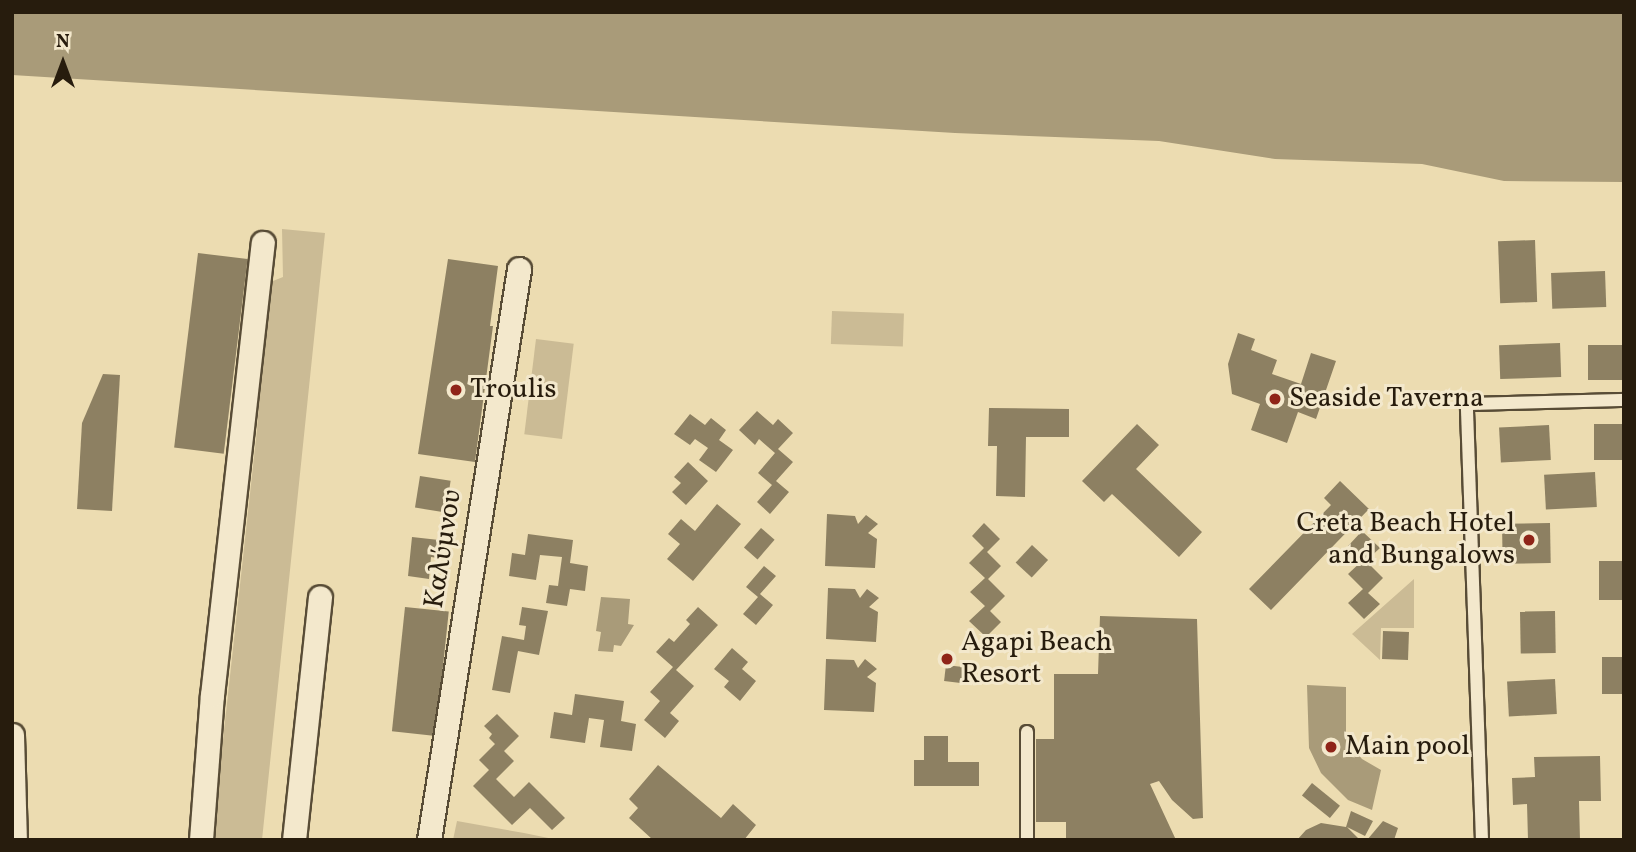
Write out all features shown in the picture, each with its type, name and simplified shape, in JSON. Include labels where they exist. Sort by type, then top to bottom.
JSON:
[{"type":"street","points":[[201,840],[212,695],[263,243]]},
{"type":"street","name":"Καλύμνου","points":[[429,840],[519,269]]},
{"type":"street","points":[[294,840],[320,597]]},
{"type":"street","points":[[12,735],[15,840]]},
{"type":"lane","points":[[1482,840],[1467,404],[1624,400]]},
{"type":"lane","points":[[1027,732],[1027,840]]},
{"type":"shaded area","points":[[12,12],[1624,12],[1624,182],[1504,181],[1422,164],[1275,159],[1159,141],[955,133],[12,75]]},
{"type":"shaded area","points":[[282,229],[325,233],[262,840],[212,840],[257,430],[268,283],[283,277]]},
{"type":"shaded area","points":[[832,311],[904,314],[903,346],[831,344]]},
{"type":"shaded area","points":[[536,339],[574,344],[562,439],[524,434]]},
{"type":"shaded area","points":[[1414,579],[1414,628],[1381,628],[1380,660],[1352,634]]},
{"type":"shaded area","points":[[601,597],[630,599],[628,624],[634,625],[621,646],[614,645],[613,652],[598,651],[601,632],[596,631]]},
{"type":"shaded area","name":"Main pool","points":[[1307,685],[1346,687],[1346,732],[1352,747],[1362,759],[1381,770],[1372,810],[1348,800],[1321,773],[1309,748]]},
{"type":"shaded area","points":[[457,821],[524,833],[558,840],[453,840]]},
{"type":"building","points":[[1535,240],[1537,302],[1500,303],[1498,241]]},
{"type":"building","points":[[198,253],[248,259],[224,454],[174,448]]},
{"type":"building","name":"Troulis","points":[[448,259],[498,266],[475,462],[418,454]]},
{"type":"building","points":[[1605,271],[1606,307],[1552,309],[1551,273]]},
{"type":"building","points":[[1238,333],[1255,339],[1251,350],[1277,360],[1272,374],[1301,384],[1311,353],[1336,361],[1316,419],[1298,412],[1287,443],[1251,430],[1260,404],[1232,394],[1228,364]]},
{"type":"building","points":[[1560,343],[1561,377],[1500,379],[1499,345]]},
{"type":"building","points":[[1588,345],[1624,345],[1624,380],[1588,380]]},
{"type":"building","points":[[103,374],[120,375],[112,511],[77,509],[82,423]]},
{"type":"building","points":[[989,408],[1069,409],[1069,437],[1026,437],[1025,497],[996,496],[997,446],[988,446]]},
{"type":"building","points":[[757,411],[773,425],[778,419],[793,433],[778,449],[793,462],[776,481],[789,492],[770,514],[757,502],[772,485],[758,473],[775,453],[759,439],[755,445],[739,430]]},
{"type":"building","points":[[690,414],[705,425],[711,418],[726,430],[719,440],[733,450],[716,472],[699,460],[708,448],[695,439],[690,445],[674,434]]},
{"type":"building","points":[[1137,424],[1159,445],[1136,469],[1202,532],[1179,557],[1112,494],[1104,502],[1082,481]]},
{"type":"building","points":[[1594,424],[1624,424],[1624,460],[1594,460]]},
{"type":"building","points":[[1549,425],[1551,460],[1501,463],[1499,428]]},
{"type":"building","points":[[688,462],[708,481],[686,505],[672,492],[681,483],[674,477]]},
{"type":"building","points":[[1595,472],[1597,507],[1546,510],[1544,475]]},
{"type":"building","points":[[420,476],[451,481],[446,512],[415,508]]},
{"type":"building","points":[[1340,481],[1369,509],[1271,610],[1249,589],[1331,505],[1324,498]]},
{"type":"building","points":[[717,504],[741,524],[693,581],[667,559],[680,544],[668,534],[681,519],[695,531]]},
{"type":"building","points":[[827,514],[855,516],[858,524],[866,515],[878,524],[868,533],[877,539],[875,568],[825,566]]},
{"type":"building","points":[[984,523],[1000,539],[987,552],[1001,566],[988,579],[1005,596],[990,611],[1001,622],[986,637],[969,621],[985,606],[970,592],[985,578],[969,563],[984,548],[972,536]]},
{"type":"building","points":[[1550,523],[1551,563],[1503,564],[1502,524]]},
{"type":"building","points":[[761,528],[775,540],[758,559],[744,548]]},
{"type":"building","points":[[1362,531],[1380,548],[1366,561],[1383,578],[1368,593],[1380,604],[1364,619],[1348,603],[1363,589],[1348,574],[1363,560],[1348,546]]},
{"type":"building","points":[[528,534],[573,540],[570,563],[588,566],[585,591],[570,589],[567,606],[546,603],[549,585],[558,586],[562,557],[540,555],[536,580],[509,576],[512,553],[525,555]]},
{"type":"building","points":[[412,537],[448,541],[445,559],[431,557],[429,579],[408,576]]},
{"type":"building","points":[[1032,545],[1048,560],[1032,578],[1016,563]]},
{"type":"building","points":[[1599,561],[1624,561],[1624,600],[1599,600]]},
{"type":"building","points":[[764,566],[776,576],[760,594],[773,605],[756,625],[743,614],[758,597],[746,587]]},
{"type":"building","points":[[828,588],[855,589],[860,598],[867,589],[879,598],[869,607],[878,612],[876,642],[826,639]]},
{"type":"building","points":[[405,607],[449,612],[436,736],[392,731]]},
{"type":"building","points":[[522,607],[548,611],[539,655],[518,651],[510,693],[492,690],[502,636],[524,640],[526,626],[519,625]]},
{"type":"building","points":[[698,607],[718,625],[676,670],[694,686],[670,713],[679,721],[665,738],[644,720],[660,701],[650,692],[673,667],[656,652],[669,638],[674,642],[690,624],[686,620]]},
{"type":"building","points":[[1555,611],[1556,653],[1521,654],[1520,612]]},
{"type":"building","points":[[1100,616],[1197,619],[1203,818],[1193,819],[1172,800],[1159,781],[1150,784],[1176,840],[1066,840],[1066,822],[1036,822],[1036,739],[1054,739],[1054,674],[1098,674]]},
{"type":"building","points":[[1383,631],[1409,632],[1408,660],[1382,659]]},
{"type":"building","points":[[732,648],[748,662],[742,669],[756,681],[740,701],[724,687],[729,681],[714,669]]},
{"type":"building","points":[[1602,657],[1624,657],[1624,694],[1602,694]]},
{"type":"building","points":[[826,659],[854,660],[858,668],[865,659],[877,669],[867,677],[876,683],[874,712],[824,710]]},
{"type":"building","points":[[946,665],[969,668],[967,684],[944,681]]},
{"type":"building","points":[[1555,679],[1557,714],[1509,716],[1507,682]]},
{"type":"building","points":[[575,694],[624,701],[621,721],[636,724],[632,751],[600,747],[604,720],[589,718],[585,743],[550,738],[554,712],[572,715]]},
{"type":"building","points":[[497,714],[519,736],[504,751],[514,761],[496,779],[514,797],[529,782],[565,818],[552,830],[530,808],[512,825],[473,786],[489,770],[479,760],[495,744],[489,738],[492,734],[484,726]]},
{"type":"building","points":[[924,736],[948,736],[948,762],[979,762],[979,786],[914,786],[914,760],[924,760]]},
{"type":"building","points":[[1600,756],[1601,801],[1579,801],[1580,840],[1528,840],[1527,804],[1513,805],[1512,778],[1535,777],[1534,757]]},
{"type":"building","points":[[658,765],[721,818],[733,804],[756,825],[744,840],[653,840],[629,818],[638,808],[629,799]]},
{"type":"building","points":[[1312,783],[1340,806],[1330,818],[1302,795]]},
{"type":"building","points":[[1351,811],[1373,821],[1365,836],[1347,827],[1360,840],[1297,840],[1306,830],[1321,823],[1346,827]]},
{"type":"building","points":[[1383,821],[1398,828],[1394,840],[1367,840]]},
{"type":"place","name":"Troulis","points":[[456,390]]},
{"type":"place","name":"Seaside Taverna","points":[[1275,399]]},
{"type":"place","name":"Creta Beach Hotel and Bungalows","points":[[1529,540]]},
{"type":"place","name":"Agapi Beach Resort","points":[[947,659]]},
{"type":"place","name":"Main pool","points":[[1331,747]]}]
